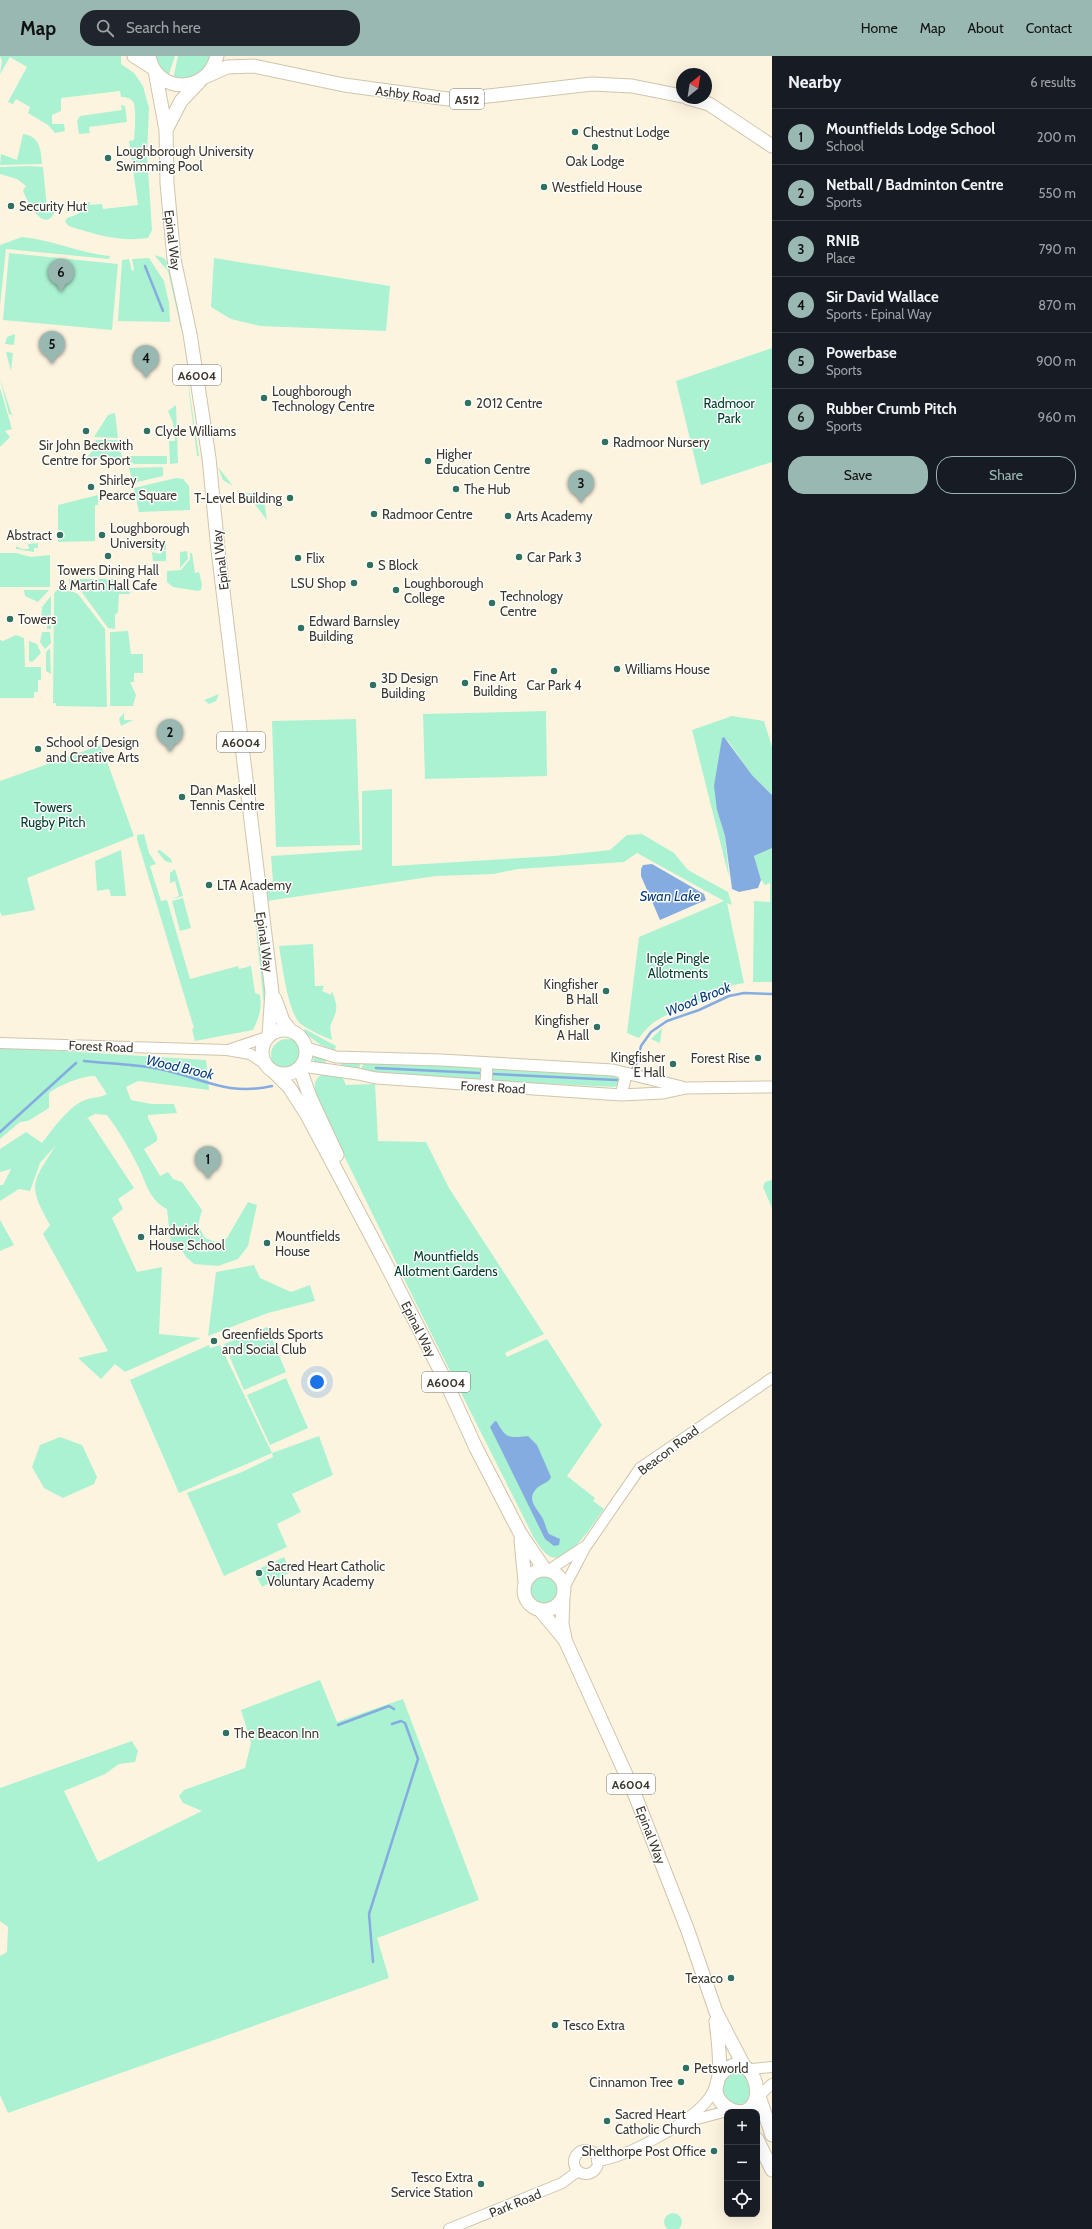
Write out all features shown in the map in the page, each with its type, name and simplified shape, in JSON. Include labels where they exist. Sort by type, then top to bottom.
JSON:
[{"type":"main road","points":[[134,56],[152,65],[174,84],[188,85],[204,78],[215,63],[217,56]]},
{"type":"main road","name":"Ashby Road","points":[[238,56],[254,66]]},
{"type":"main road","name":"Epinal Way","points":[[152,65],[166,130],[167,183],[173,247],[190,334],[209,458],[217,543],[272,992],[268,1036]]},
{"type":"main road","name":"Ashby Road","points":[[204,78],[227,67],[254,66],[344,85],[448,99],[471,98],[592,84],[632,86],[676,95]]},
{"type":"main road","name":"Epinal Way","points":[[166,130],[181,101],[204,78]]},
{"type":"main road","points":[[709,104],[772,146]]},
{"type":"main road","name":"Epinal Way","points":[[272,992],[283,1021],[290,1030]]},
{"type":"main road","points":[[268,1036],[276,1031],[290,1030]]},
{"type":"main road","name":"A6004","points":[[290,1030],[303,1039],[307,1048]]},
{"type":"main road","name":"A6004","points":[[268,1036],[262,1049],[270,1068]]},
{"type":"main road","points":[[270,1068],[288,1074],[301,1067],[306,1057],[307,1048]]},
{"type":"main road","name":"Forest Road","points":[[307,1048],[336,1057],[561,1066],[613,1070],[686,1088]]},
{"type":"main road","points":[[486,1086],[487,1064]]},
{"type":"main road","name":"Epinal Way","points":[[301,1067],[310,1097],[359,1200],[370,1232]]},
{"type":"main road","name":"Forest Road","points":[[301,1067],[340,1071],[376,1078],[621,1095],[650,1094],[686,1088],[772,1087]]},
{"type":"main road","name":"Epinal Way","points":[[270,1068],[289,1087],[307,1115],[370,1232],[520,1533],[547,1570]]},
{"type":"main road","points":[[621,1095],[626,1079],[623,1073]]},
{"type":"main road","name":"Epinal Way","points":[[520,1533],[525,1582]]},
{"type":"main road","points":[[547,1570],[561,1579],[563,1593],[556,1606],[545,1610],[540,1610],[534,1608],[526,1600],[524,1589],[525,1582],[536,1572],[547,1570]]},
{"type":"main road","name":"Epinal Way","points":[[563,1593],[562,1624],[565,1640],[633,1790],[688,1931],[716,2012],[748,2068]]},
{"type":"main road","name":"Epinal Way","points":[[540,1610],[565,1640]]},
{"type":"main road","name":"Epinal Way","points":[[716,2012],[719,2053],[718,2081]]},
{"type":"main road","points":[[718,2081],[727,2069],[748,2068]]},
{"type":"main road","name":"A6004","points":[[748,2068],[761,2080],[761,2096],[772,2135]]},
{"type":"main road","name":"A6004","points":[[718,2081],[716,2091],[721,2103],[732,2109]]},
{"type":"main road","points":[[750,2109],[761,2096]]},
{"type":"main road","points":[[760,2144],[772,2170]]},
{"type":"street","name":"Forest Road","points":[[227,1050],[268,1036]]},
{"type":"street","name":"Forest Road","points":[[0,1043],[227,1050],[250,1054],[270,1068]]},
{"type":"street","name":"Beacon Road","points":[[563,1593],[587,1545],[640,1468],[772,1378]]},
{"type":"street","name":"Beacon Road","points":[[547,1570],[587,1545]]},
{"type":"street","points":[[748,2068],[772,2067]]},
{"type":"street","points":[[578,2171],[574,2166],[574,2160],[582,2151],[592,2152],[597,2161],[624,2155],[682,2123],[709,2099],[718,2081]]},
{"type":"street","points":[[761,2096],[772,2084]]},
{"type":"street","points":[[682,2123],[724,2113]]},
{"type":"street","name":"Park Road","points":[[449,2229],[562,2183],[578,2171],[585,2174],[593,2172],[597,2161]]},
{"type":"green space","points":[[0,56],[121,56],[121,64],[134,73],[143,86],[149,108],[147,154],[152,230],[148,238],[128,239],[108,237],[69,226],[65,222],[67,218],[81,212],[85,203],[90,202],[90,205],[102,204],[103,209],[138,205],[129,141],[134,140],[135,132],[135,108],[132,100],[121,97],[120,91],[61,98],[61,111],[52,115],[52,124],[64,124],[65,131],[55,133],[48,125],[28,113],[30,107],[16,99],[13,104],[8,102],[27,67],[10,57],[0,74],[2,61]]},
{"type":"green space","points":[[153,56],[175,56],[168,77],[163,73]]},
{"type":"green space","points":[[178,56],[212,56],[210,63],[191,80],[173,79]]},
{"type":"green space","points":[[121,105],[125,106],[127,122],[89,127],[90,133],[79,134],[77,121],[80,116],[122,110]]},
{"type":"green space","points":[[23,134],[29,135],[38,144],[42,164],[0,165],[1,154],[17,160]]},
{"type":"green space","points":[[0,167],[43,167],[47,208],[55,209],[51,218],[46,220],[36,214],[32,208],[23,190],[26,186],[17,179],[0,174]]},
{"type":"green space","points":[[22,237],[110,256],[109,259],[6,249],[0,306],[0,245]]},
{"type":"green space","points":[[9,253],[118,264],[112,330],[3,320]]},
{"type":"green space","points":[[154,255],[164,258],[170,266],[183,329],[181,329],[168,271]]},
{"type":"green space","points":[[149,258],[164,281],[169,303],[170,322],[118,321],[122,260],[129,259],[132,271],[134,270],[132,259]]},
{"type":"green space","points":[[214,258],[390,286],[386,331],[260,326],[231,319],[211,307]]},
{"type":"green space","points":[[15,334],[14,345],[5,344],[7,337]]},
{"type":"green space","name":"Radmoor Park","points":[[772,348],[772,462],[701,485],[676,381]]},
{"type":"green space","points":[[6,352],[13,353],[11,371]]},
{"type":"green space","points":[[186,368],[199,456],[197,456]]},
{"type":"green space","points":[[0,379],[12,415],[9,414]]},
{"type":"green space","points":[[0,388],[12,429],[5,431],[10,437],[0,447]]},
{"type":"green space","points":[[176,405],[178,463],[170,464],[169,441],[175,441],[173,423],[168,411]]},
{"type":"green space","points":[[115,413],[118,438],[94,437],[108,415]]},
{"type":"green space","points":[[96,440],[117,440],[123,460],[116,463],[105,459],[87,457],[97,446],[94,444]]},
{"type":"green space","points":[[130,456],[167,456],[167,464],[134,464],[130,461]]},
{"type":"green space","points":[[163,467],[163,476],[133,483],[129,468]]},
{"type":"green space","points":[[218,467],[233,486],[223,480]]},
{"type":"green space","points":[[176,478],[183,479],[189,486],[190,510],[139,512],[134,488]]},
{"type":"green space","points":[[119,491],[119,500],[109,500],[109,493]]},
{"type":"green space","points":[[253,493],[264,500],[267,520],[253,502],[239,494]]},
{"type":"green space","points":[[98,495],[98,505],[95,505],[95,541],[58,542],[58,505]]},
{"type":"green space","points":[[153,541],[166,541],[166,550],[159,548],[157,550],[153,550]]},
{"type":"green space","points":[[38,543],[38,548],[34,548],[34,552],[16,549],[16,546],[22,549],[29,549],[28,544]]},
{"type":"green space","points":[[163,551],[166,551],[166,561],[153,561],[152,552],[160,554]]},
{"type":"green space","points":[[187,551],[188,559],[180,568],[180,552]]},
{"type":"green space","points":[[0,553],[16,553],[31,557],[50,555],[50,587],[0,587]]},
{"type":"green space","points":[[190,553],[192,553],[195,573],[199,572],[202,584],[201,590],[198,591],[173,587],[167,582],[167,571],[181,570],[190,559]]},
{"type":"green space","points":[[69,579],[118,579],[117,587],[129,586],[130,594],[119,594],[118,612],[115,615],[115,629],[108,628],[81,591],[76,587],[69,586]]},
{"type":"green space","points":[[24,590],[49,590],[38,602],[25,596]]},
{"type":"green space","points":[[57,590],[71,591],[78,594],[105,629],[107,707],[56,706],[56,703],[53,703],[54,593]]},
{"type":"green space","points":[[51,596],[51,629],[47,629],[47,625],[41,625],[42,607]]},
{"type":"green space","points":[[128,631],[131,654],[143,654],[143,673],[134,673],[134,682],[130,682],[136,695],[133,706],[110,706],[110,632]]},
{"type":"green space","points":[[42,632],[50,632],[51,643],[45,649],[40,642]]},
{"type":"green space","points":[[16,635],[24,638],[25,667],[41,667],[41,680],[38,680],[38,692],[34,692],[34,698],[0,698],[0,640],[3,641]]},
{"type":"green space","points":[[29,641],[37,644],[41,653],[32,662],[29,661]]},
{"type":"green space","points":[[50,648],[51,674],[46,671],[46,652]]},
{"type":"green space","points":[[219,694],[216,701],[209,704],[204,700]]},
{"type":"green space","points":[[546,711],[547,776],[425,779],[423,714]]},
{"type":"green space","points":[[124,713],[124,720],[133,720],[121,726],[119,719]]},
{"type":"green space","points":[[732,716],[764,721],[772,747],[772,795],[752,775],[728,741],[722,738],[717,810],[725,836],[729,877],[692,730]]},
{"type":"green space","points":[[356,719],[360,845],[276,847],[272,721]]},
{"type":"green space","name":"Towers Rugby Pitch","points":[[101,745],[134,836],[27,878],[35,910],[2,916],[0,912],[0,781]]},
{"type":"green space","name":"Ingle Pingle Allotments","points":[[392,789],[392,866],[554,856],[610,850],[627,835],[642,834],[674,853],[688,870],[728,892],[732,905],[727,903],[744,983],[722,987],[721,990],[696,1003],[661,1018],[650,1026],[639,1038],[627,1033],[639,937],[724,901],[637,853],[624,862],[518,869],[493,874],[436,876],[267,901],[264,883],[273,881],[271,856],[362,850],[362,791]]},
{"type":"green space","points":[[144,834],[149,853],[156,864],[150,866],[161,901],[167,900],[190,979],[238,966],[239,969],[251,966],[255,993],[260,995],[261,1000],[260,1013],[253,1030],[195,1041],[192,1029],[194,1028],[137,839],[137,835]]},
{"type":"green space","points":[[772,848],[772,982],[753,982],[754,901],[770,902],[770,883],[765,885],[761,880],[754,856]]},
{"type":"green space","points":[[121,850],[126,896],[111,896],[109,889],[97,891],[95,861]]},
{"type":"green space","points":[[160,850],[171,859],[172,863],[165,861],[157,851]]},
{"type":"green space","points":[[175,869],[183,896],[172,899],[179,896],[175,881],[170,883],[170,873]]},
{"type":"green space","points":[[183,898],[191,928],[180,931],[172,901]]},
{"type":"green space","points":[[256,898],[268,1015],[265,1015],[253,899]]},
{"type":"green space","points":[[313,944],[315,986],[324,986],[322,991],[331,995],[332,991],[336,1005],[336,1011],[330,1026],[332,1040],[302,1025],[297,1020],[289,1001],[284,976],[279,946]]},
{"type":"green space","points":[[662,1028],[660,1043],[651,1039]]},
{"type":"green space","points":[[305,1029],[336,1046],[335,1050],[321,1045],[303,1032]]},
{"type":"green space","points":[[287,1039],[296,1042],[300,1046],[303,1055],[300,1064],[296,1068],[287,1071],[278,1068],[274,1064],[271,1055],[274,1046],[278,1042]]},
{"type":"green space","points":[[0,1047],[206,1060],[209,1090],[138,1081],[126,1087],[131,1100],[151,1104],[174,1104],[177,1113],[148,1115],[157,1136],[157,1141],[144,1149],[160,1176],[168,1172],[173,1179],[182,1182],[202,1210],[198,1225],[205,1238],[219,1243],[227,1238],[248,1202],[257,1205],[248,1246],[238,1259],[218,1266],[194,1264],[183,1252],[171,1244],[167,1209],[152,1196],[120,1133],[107,1115],[95,1114],[78,1123],[88,1118],[134,1188],[118,1199],[123,1209],[112,1218],[137,1272],[162,1267],[159,1334],[201,1338],[125,1372],[115,1364],[101,1379],[78,1358],[108,1351],[43,1234],[50,1225],[38,1201],[35,1192],[35,1184],[37,1176],[56,1145],[40,1163],[30,1191],[19,1189],[0,1201],[0,1185],[3,1185],[11,1169],[0,1172],[0,1149],[26,1132],[42,1143],[67,1112],[73,1107],[85,1100],[107,1094],[95,1076],[84,1077],[64,1084],[49,1093],[49,1108],[28,1121],[20,1122],[0,1139]]},
{"type":"green space","points":[[313,1053],[325,1057],[326,1064],[314,1064]]},
{"type":"green space","points":[[342,1058],[362,1060],[358,1071],[341,1065]]},
{"type":"green space","points":[[365,1060],[482,1065],[481,1081],[445,1080],[360,1071]]},
{"type":"green space","points":[[492,1068],[609,1072],[621,1077],[619,1085],[614,1087],[495,1081],[490,1078]]},
{"type":"green space","name":"Mountfields Allotment Gardens","points":[[324,1074],[342,1076],[346,1085],[375,1084],[378,1141],[426,1142],[449,1188],[544,1334],[505,1353],[507,1357],[547,1339],[602,1425],[567,1476],[595,1498],[593,1501],[604,1509],[581,1540],[566,1554],[558,1557],[551,1557],[543,1551],[534,1538],[413,1297],[315,1096],[315,1082],[318,1077]]},
{"type":"green space","points":[[772,1180],[772,1208],[763,1187],[765,1182]]},
{"type":"green space","points":[[0,1220],[14,1245],[0,1251]]},
{"type":"green space","points":[[254,1265],[260,1278],[291,1292],[310,1285],[315,1301],[268,1313],[208,1336],[216,1272]]},
{"type":"green space","points":[[267,1327],[286,1372],[244,1390],[224,1344]]},
{"type":"green space","points":[[209,1345],[210,1348],[220,1345],[272,1453],[179,1493],[130,1380]]},
{"type":"green space","points":[[286,1378],[308,1428],[270,1445],[247,1395]]},
{"type":"green space","points":[[319,1436],[333,1475],[292,1494],[301,1512],[277,1524],[287,1547],[224,1576],[187,1493],[242,1472],[273,1457],[272,1453]]},
{"type":"green space","points":[[60,1437],[82,1445],[97,1477],[94,1484],[63,1498],[44,1488],[32,1467],[40,1445]]},
{"type":"green space","points":[[284,1557],[291,1572],[262,1587],[254,1571]]},
{"type":"green space","points":[[544,1575],[550,1576],[558,1584],[558,1596],[550,1604],[544,1605],[538,1604],[530,1596],[529,1590],[530,1584],[538,1576]]},
{"type":"green space","points":[[320,1680],[337,1722],[403,1699],[479,1900],[377,1938],[389,1978],[8,2113],[0,2095],[0,1956],[7,1952],[8,1927],[0,1921],[0,1788],[132,1741],[138,1751],[135,1762],[119,1764],[105,1774],[64,1791],[98,1862],[202,1811],[183,1803],[179,1796],[184,1790],[245,1768],[251,1743],[241,1710]]},
{"type":"green space","points":[[741,2071],[751,2076],[751,2101],[740,2104],[732,2103],[726,2098],[723,2092],[723,2086],[726,2079],[732,2074]]},
{"type":"green space","points":[[669,2214],[677,2214],[681,2218],[681,2226],[677,2230],[669,2230],[665,2226],[665,2218]]},
{"type":"water","points":[[724,737],[752,775],[772,795],[772,848],[754,856],[761,880],[758,888],[739,892],[732,889],[725,836],[717,810],[714,786],[722,738]]},
{"type":"water","name":"Swan Lake","points":[[652,864],[704,894],[706,900],[660,920],[641,876],[641,869],[643,865]]},
{"type":"water","points":[[495,1421],[503,1432],[509,1436],[528,1436],[537,1445],[551,1477],[549,1481],[537,1488],[532,1496],[532,1500],[543,1519],[549,1534],[560,1539],[559,1545],[554,1546],[545,1539],[490,1427]]},
{"type":"waterway","points":[[145,266],[163,311]]},
{"type":"waterway","name":"Wood Brook","points":[[632,1069],[637,1063],[641,1046],[651,1032],[667,1021],[699,1010],[729,996],[744,993],[772,994]]},
{"type":"waterway","name":"Wood Brook","points":[[84,1061],[154,1068],[229,1088],[256,1089],[272,1086]]},
{"type":"waterway","name":"Wood Brook","points":[[0,1132],[76,1063]]},
{"type":"waterway","name":"Wood Brook","points":[[376,1068],[479,1073]]},
{"type":"waterway","name":"Wood Brook","points":[[493,1074],[617,1080]]},
{"type":"waterway","points":[[338,1725],[389,1706],[394,1709]]},
{"type":"waterway","points":[[373,1962],[369,1914],[418,1759],[405,1723],[401,1721],[392,1724]]},
{"type":"place","name":"Chestnut Lodge","points":[[575,132]]},
{"type":"place","name":"Oak Lodge","points":[[595,147]]},
{"type":"place","name":"Loughborough University Swimming Pool","points":[[108,158]]},
{"type":"place","name":"Westfield House","points":[[544,187]]},
{"type":"place","name":"Security Hut","points":[[11,206]]},
{"type":"place","name":"Rubber Crumb Pitch","points":[[61,292]]},
{"type":"place","name":"Powerbase","points":[[52,364]]},
{"type":"place","name":"Sir David Wallace","points":[[146,378]]},
{"type":"place","name":"Loughborough Technology Centre","points":[[264,398]]},
{"type":"place","name":"2012 Centre","points":[[468,403]]},
{"type":"place","name":"Sir John Beckwith Centre for Sport","points":[[86,431]]},
{"type":"place","name":"Clyde Williams","points":[[147,431]]},
{"type":"place","name":"Radmoor Nursery","points":[[605,442]]},
{"type":"place","name":"Higher Education Centre","points":[[428,461]]},
{"type":"place","name":"Shirley Pearce Square","points":[[91,487]]},
{"type":"place","name":"The Hub","points":[[456,489]]},
{"type":"place","name":"T-Level Building","points":[[290,498]]},
{"type":"place","name":"RNIB","points":[[581,503]]},
{"type":"place","name":"Radmoor Centre","points":[[374,514]]},
{"type":"place","name":"Arts Academy","points":[[508,516]]},
{"type":"place","name":"Abstract","points":[[60,535]]},
{"type":"place","name":"Loughborough University","points":[[102,535]]},
{"type":"place","name":"Towers Dining Hall & Martin Hall Cafe","points":[[108,556]]},
{"type":"place","name":"Car Park 3","points":[[519,557]]},
{"type":"place","name":"Flix","points":[[298,558]]},
{"type":"place","name":"S Block","points":[[370,565]]},
{"type":"place","name":"LSU Shop","points":[[354,583]]},
{"type":"place","name":"Loughborough College","points":[[396,590]]},
{"type":"place","name":"Technology Centre","points":[[492,603]]},
{"type":"place","name":"Towers","points":[[10,619]]},
{"type":"place","name":"Edward Barnsley Building","points":[[301,628]]},
{"type":"place","name":"Williams House","points":[[617,669]]},
{"type":"place","name":"Car Park 4","points":[[554,671]]},
{"type":"place","name":"Fine Art Building","points":[[465,683]]},
{"type":"place","name":"3D Design Building","points":[[373,685]]},
{"type":"place","name":"School of Design and Creative Arts","points":[[38,749]]},
{"type":"place","name":"Netball / Badminton Centre","points":[[170,752]]},
{"type":"place","name":"Dan Maskell Tennis Centre","points":[[182,797]]},
{"type":"place","name":"LTA Academy","points":[[209,885]]},
{"type":"place","name":"Kingfisher B Hall","points":[[606,991]]},
{"type":"place","name":"Kingfisher A Hall","points":[[597,1027]]},
{"type":"place","name":"Forest Rise","points":[[758,1058]]},
{"type":"place","name":"Kingfisher E Hall","points":[[673,1064]]},
{"type":"place","name":"Mountfields Lodge School","points":[[208,1179]]},
{"type":"place","name":"Hardwick House School","points":[[141,1237]]},
{"type":"place","name":"Mountfields House","points":[[267,1243]]},
{"type":"place","name":"Greenfields Sports and Social Club","points":[[214,1341]]},
{"type":"place","name":"Sacred Heart Catholic Voluntary Academy","points":[[259,1573]]},
{"type":"place","name":"The Beacon Inn","points":[[226,1733]]},
{"type":"place","name":"Texaco","points":[[731,1978]]},
{"type":"place","name":"Tesco Extra","points":[[555,2025]]},
{"type":"place","name":"Petsworld","points":[[686,2068]]},
{"type":"place","name":"Cinnamon Tree","points":[[681,2082]]},
{"type":"place","name":"Sacred Heart Catholic Church","points":[[607,2121]]},
{"type":"place","name":"Shelthorpe Post Office","points":[[714,2151]]},
{"type":"place","name":"Tesco Extra Service Station","points":[[481,2184]]}]
